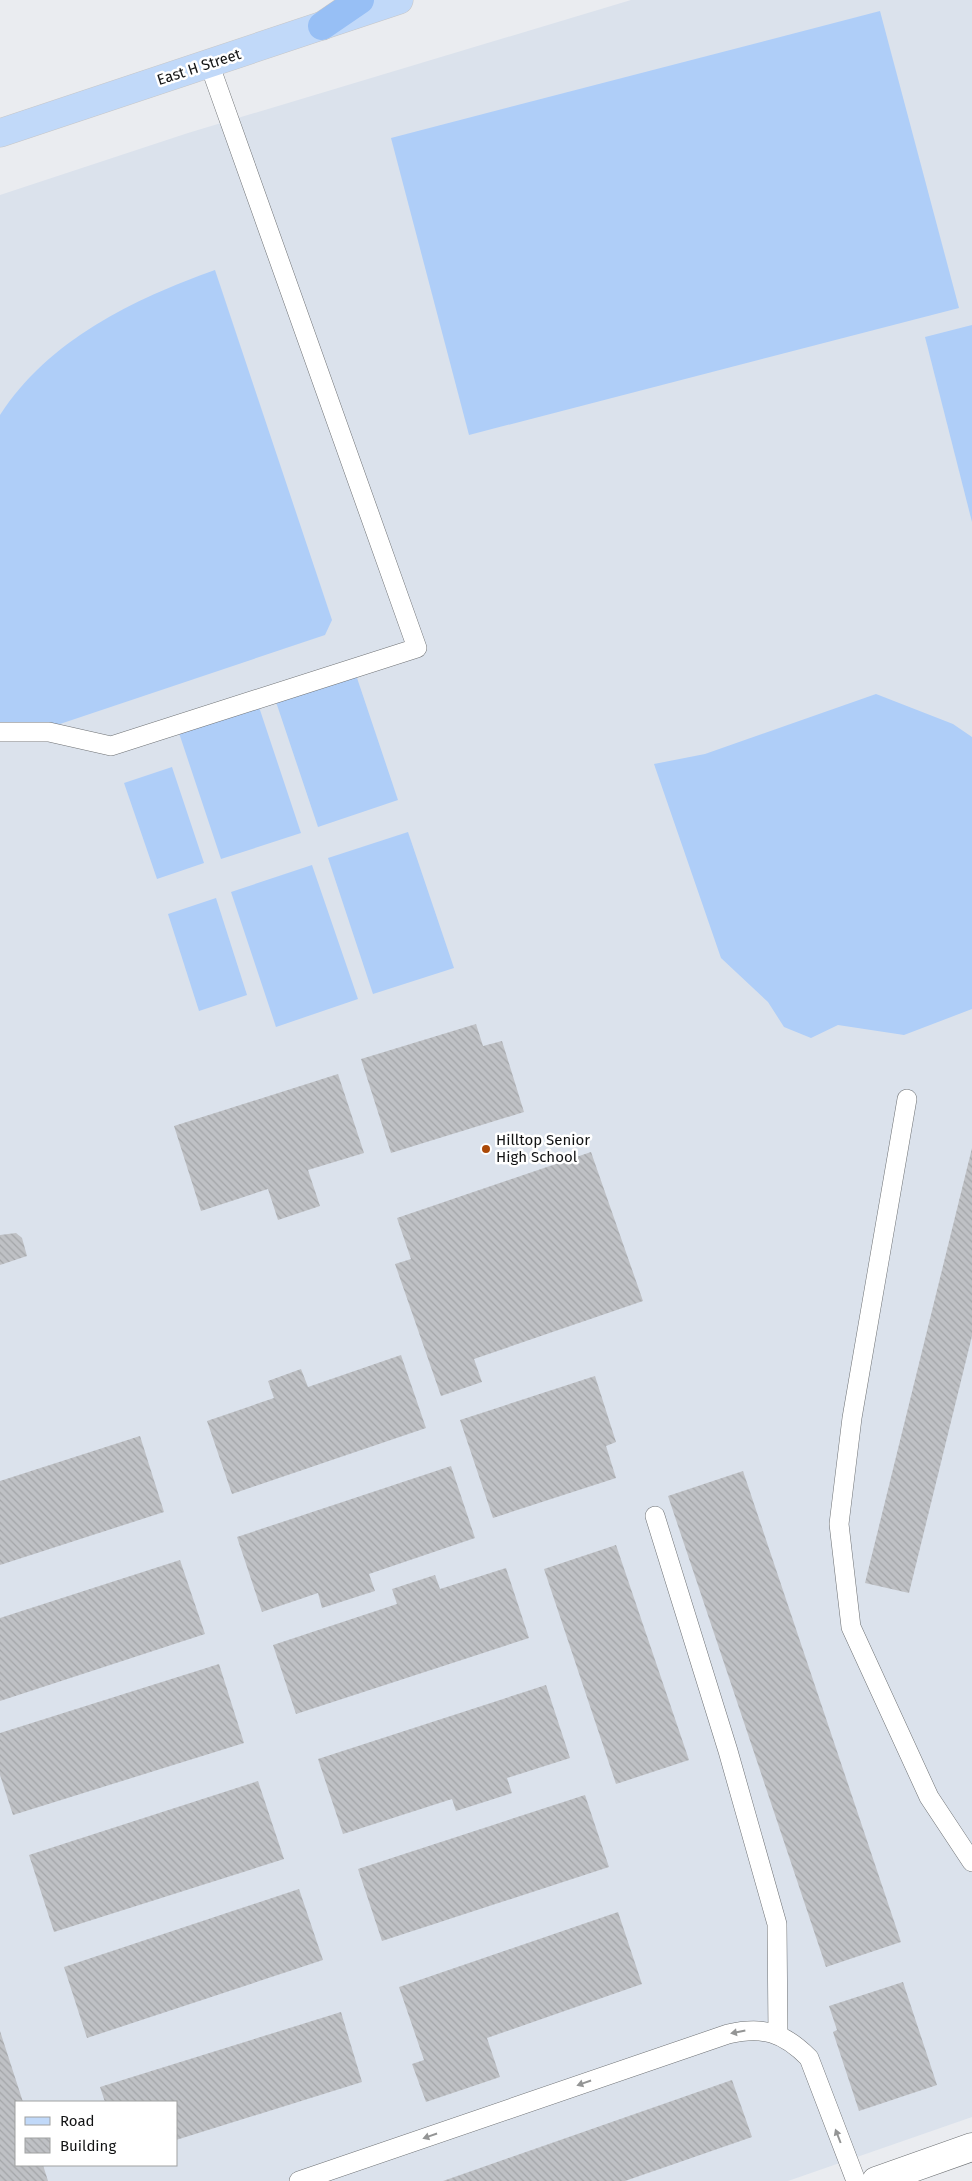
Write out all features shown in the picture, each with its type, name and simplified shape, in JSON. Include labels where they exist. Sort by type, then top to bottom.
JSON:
[{"type":"highway","points":[[322,26],[360,0]]},
{"type":"main road","name":"East H Street","points":[[0,133],[399,0]]},
{"type":"street","points":[[876,2181],[972,2147]]},
{"type":"lane","points":[[0,732],[49,732],[111,746],[417,648],[209,63]]},
{"type":"lane","points":[[907,1099],[852,1418],[839,1524],[851,1627],[929,1797],[972,1862]]},
{"type":"lane","points":[[655,1516],[728,1751],[777,1924],[778,2035]]},
{"type":"lane","points":[[298,2181],[744,2030],[761,2030],[778,2035],[794,2044],[808,2058],[856,2181]]},
{"type":"shaded area","name":"Hilltop Senior High School","points":[[631,0],[972,0],[972,2117],[788,2181],[0,2181],[0,195],[188,133]]},
{"type":"shaded area","points":[[880,11],[959,308],[469,435],[391,138]]},
{"type":"shaded area","points":[[215,270],[332,620],[325,635],[57,725],[0,723],[0,415],[20,388],[42,365],[95,325],[154,294]]},
{"type":"shaded area","points":[[972,325],[972,522],[925,337]]},
{"type":"shaded area","points":[[353,666],[398,800],[318,827],[273,693]]},
{"type":"shaded area","points":[[876,694],[953,724],[972,737],[972,1009],[904,1035],[838,1025],[811,1038],[784,1027],[768,1002],[721,958],[654,764],[705,754]]},
{"type":"shaded area","points":[[256,698],[301,833],[221,859],[176,724]]},
{"type":"shaded area","points":[[172,767],[204,863],[157,879],[124,783]]},
{"type":"shaded area","points":[[408,832],[454,968],[373,994],[328,858]]},
{"type":"shaded area","points":[[312,865],[358,999],[276,1027],[231,892]]},
{"type":"shaded area","points":[[216,898],[247,995],[199,1011],[168,914]]},
{"type":"building","points":[[476,1024],[483,1046],[502,1041],[524,1112],[391,1153],[361,1059]]},
{"type":"building","points":[[338,1074],[364,1153],[308,1170],[320,1206],[278,1220],[268,1189],[201,1211],[174,1126]]},
{"type":"building","points":[[972,1148],[972,1336],[909,1593],[865,1583]]},
{"type":"building","points":[[591,1152],[643,1301],[474,1359],[482,1382],[441,1396],[395,1264],[411,1259],[397,1218]]},
{"type":"building","points":[[16,1233],[22,1238],[27,1256],[0,1265],[0,1235]]},
{"type":"building","points":[[401,1355],[426,1428],[232,1494],[207,1421],[274,1398],[268,1381],[301,1369],[308,1387]]},
{"type":"building","points":[[595,1376],[616,1442],[606,1446],[616,1478],[493,1518],[460,1420]]},
{"type":"building","points":[[140,1436],[164,1512],[0,1565],[0,1481]]},
{"type":"building","points":[[451,1466],[475,1538],[369,1574],[375,1591],[322,1608],[318,1593],[262,1612],[237,1537]]},
{"type":"building","points":[[743,1471],[901,1942],[826,1967],[668,1496]]},
{"type":"building","points":[[616,1545],[689,1760],[616,1784],[544,1569]]},
{"type":"building","points":[[180,1560],[205,1634],[0,1701],[0,1618]]},
{"type":"building","points":[[506,1568],[529,1638],[296,1714],[273,1645],[397,1604],[392,1589],[435,1575],[440,1589]]},
{"type":"building","points":[[219,1664],[244,1743],[13,1815],[0,1775],[0,1733]]},
{"type":"building","points":[[546,1685],[570,1758],[507,1778],[512,1793],[456,1811],[452,1799],[343,1834],[318,1759]]},
{"type":"building","points":[[258,1781],[284,1859],[54,1932],[29,1855]]},
{"type":"building","points":[[585,1795],[609,1867],[382,1941],[358,1869]]},
{"type":"building","points":[[299,1889],[323,1960],[87,2038],[64,1967]]},
{"type":"building","points":[[618,1912],[642,1984],[487,2038],[500,2077],[426,2102],[412,2064],[424,2060],[399,1987]]},
{"type":"building","points":[[903,1982],[937,2085],[859,2111],[833,2032],[837,2030],[829,2006]]},
{"type":"building","points":[[341,2012],[362,2082],[178,2139],[178,2101],[105,2101],[100,2087]]},
{"type":"building","points":[[0,2031],[23,2101],[15,2101],[15,2166],[43,2166],[48,2181],[0,2181]]},
{"type":"building","points":[[732,2080],[752,2137],[625,2181],[443,2181]]},
{"type":"place","name":"Hilltop Senior High School","points":[[486,1149]]}]
